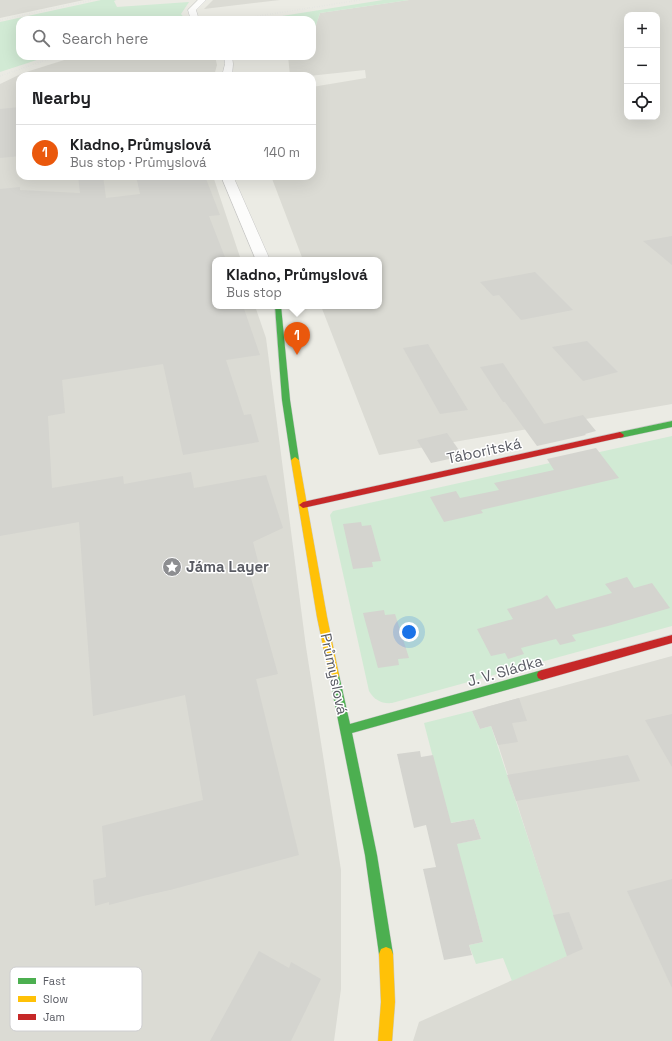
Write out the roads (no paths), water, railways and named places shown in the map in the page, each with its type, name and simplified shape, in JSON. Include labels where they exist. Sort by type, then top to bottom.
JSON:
[{"type":"street","points":[[194,16],[192,10],[202,0]]},
{"type":"street","points":[[228,60],[228,72]]},
{"type":"street","points":[[229,180],[262,257]]},
{"type":"street","name":"Průmyslová","points":[[278,309],[288,413],[322,617],[371,852],[386,957],[389,1002],[385,1041]]},
{"type":"street","name":"Táboritská","points":[[303,505],[672,424]]},
{"type":"street","name":"J. V. Sládka","points":[[346,730],[672,639]]},
{"type":"railway","points":[[18,16],[92,0]]},
{"type":"railway","points":[[258,16],[360,0]]},
{"type":"railway","points":[[0,20],[16,17]]},
{"type":"railway","points":[[0,76],[46,60]]},
{"type":"place","name":"Kladno, Průmyslová","points":[[297,355]]},
{"type":"place","name":"Jáma Layer","points":[[172,567]]}]
